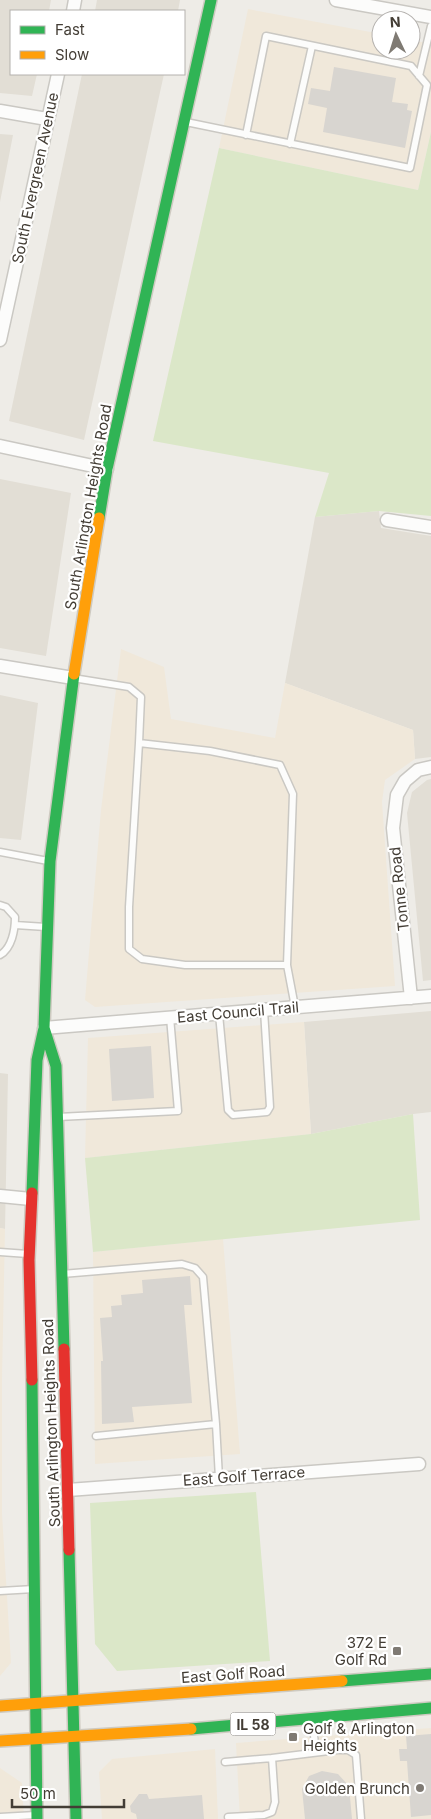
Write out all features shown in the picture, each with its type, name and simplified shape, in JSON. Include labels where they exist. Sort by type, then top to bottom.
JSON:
[{"type":"main road","name":"South Arlington Heights Road","points":[[38,1817],[36,1589],[29,1254],[37,1060],[44,1028],[50,861],[73,678],[107,469],[211,0]]},
{"type":"main road","name":"South Arlington Heights Road","points":[[44,1028],[56,1066],[76,1819]]},
{"type":"main road","name":"East Golf Road","points":[[0,1706],[431,1674]]},
{"type":"main road","name":"IL 58","points":[[0,1741],[311,1719],[431,1708]]},
{"type":"street","points":[[336,0],[431,17]]},
{"type":"street","name":"South Evergreen Avenue","points":[[0,340],[58,75]]},
{"type":"street","points":[[0,111],[48,118]]},
{"type":"street","points":[[0,446],[107,469]]},
{"type":"street","points":[[387,520],[431,527]]},
{"type":"street","points":[[0,666],[73,678]]},
{"type":"street","name":"Tonne Road","points":[[411,998],[393,828],[397,795],[405,781],[418,770],[431,767]]},
{"type":"street","name":"East Council Trail","points":[[44,1028],[431,996]]},
{"type":"street","points":[[0,1196],[31,1199]]},
{"type":"street","name":"East Golf Terrace","points":[[68,1490],[419,1464]]},
{"type":"lane","points":[[419,76],[431,26]]},
{"type":"lane","points":[[184,122],[246,135],[290,144],[410,168],[427,85],[411,66],[266,36],[246,135]]},
{"type":"lane","points":[[290,144],[312,46]]},
{"type":"lane","points":[[73,678],[129,687],[141,697],[129,907],[129,949],[142,959],[186,965],[287,965]]},
{"type":"lane","points":[[139,743],[210,751],[280,765],[293,794],[287,965],[295,1008]]},
{"type":"lane","points":[[0,852],[50,861]]},
{"type":"lane","points":[[0,905],[6,907],[15,916],[15,925],[10,945],[0,956]]},
{"type":"lane","points":[[15,925],[48,927]]},
{"type":"lane","points":[[219,1014],[228,1110],[233,1115],[267,1112],[270,1107],[264,1010]]},
{"type":"lane","points":[[57,1117],[178,1111],[170,1018]]},
{"type":"lane","points":[[0,1252],[29,1254]]},
{"type":"lane","points":[[61,1274],[182,1264],[195,1268],[203,1277],[219,1478]]},
{"type":"lane","points":[[96,1436],[216,1424]]},
{"type":"lane","points":[[0,1590],[36,1589]]},
{"type":"lane","points":[[311,1719],[316,1751]]},
{"type":"lane","points":[[225,1762],[272,1758],[316,1751],[348,1750],[356,1755],[362,1819]]},
{"type":"lane","points":[[228,1817],[264,1815],[272,1812],[275,1802],[272,1758]]},
{"type":"lane","points":[[0,1817],[38,1817]]},
{"type":"shaded area","points":[[0,0],[51,0],[49,10],[10,10],[10,75],[37,75],[32,96],[0,93]]},
{"type":"shaded area","points":[[97,0],[180,0],[178,10],[95,10]]},
{"type":"shaded area","points":[[248,9],[371,32],[371,60],[421,60],[421,42],[431,44],[431,132],[418,190],[219,148]]},
{"type":"shaded area","points":[[82,75],[164,75],[84,440],[9,421]]},
{"type":"shaded area","points":[[0,134],[13,135],[0,202]]},
{"type":"shaded area","points":[[0,479],[71,493],[46,656],[0,648]]},
{"type":"shaded area","points":[[379,511],[381,528],[431,536],[431,757],[415,759],[413,730],[285,683],[315,517]]},
{"type":"shaded area","points":[[121,649],[164,667],[171,719],[275,738],[285,683],[413,730],[415,759],[385,780],[382,802],[395,986],[95,1007],[85,1000],[101,810]]},
{"type":"shaded area","points":[[0,695],[38,703],[21,840],[0,838]]},
{"type":"shaded area","points":[[431,779],[431,980],[423,981],[407,813],[412,792]]},
{"type":"shaded area","points":[[431,1011],[431,1112],[311,1134],[304,1022]]},
{"type":"shaded area","points":[[304,1022],[311,1134],[85,1158],[88,1038]]},
{"type":"shaded area","points":[[0,1073],[8,1074],[5,1229],[0,1228]]},
{"type":"shaded area","points":[[0,1228],[5,1229],[2,1514],[11,1663],[0,1676]]},
{"type":"shaded area","points":[[223,1239],[240,1454],[95,1464],[93,1252]]},
{"type":"shaded area","points":[[431,1728],[431,1819],[240,1819],[236,1743]]},
{"type":"shaded area","points":[[215,1749],[218,1819],[102,1819],[99,1772],[112,1759]]},
{"type":"shaded area","points":[[0,1768],[22,1783],[24,1819],[0,1819]]},
{"type":"green space","points":[[431,132],[431,516],[379,511],[315,517],[329,473],[153,441],[219,148],[418,190]]},
{"type":"green space","points":[[413,1114],[420,1220],[93,1252],[85,1158],[311,1134]]},
{"type":"green space","points":[[256,1492],[270,1661],[117,1671],[95,1644],[90,1503]]},
{"type":"building","points":[[334,67],[396,78],[392,102],[408,104],[407,110],[412,111],[405,148],[323,132],[327,108],[308,104],[311,88],[330,91]]},
{"type":"building","points":[[151,1046],[154,1098],[112,1101],[109,1049]]},
{"type":"building","points":[[190,1276],[192,1305],[184,1305],[192,1403],[132,1407],[134,1422],[102,1424],[101,1361],[103,1361],[100,1318],[112,1317],[111,1306],[122,1305],[121,1295],[143,1293],[142,1280]]},
{"type":"building","name":"Golden Brunch","points":[[431,1734],[431,1815],[411,1817],[407,1761],[400,1761],[399,1749],[407,1749],[406,1736]]},
{"type":"building","points":[[322,1771],[338,1774],[349,1786],[352,1819],[305,1819],[302,1789],[309,1776]]},
{"type":"building","points":[[139,1794],[147,1794],[149,1799],[202,1795],[204,1819],[137,1819],[136,1814],[131,1812],[130,1806]]},
{"type":"traffic: fast","points":[[99,518],[107,469],[211,0]]},
{"type":"traffic: fast","points":[[32,1193],[37,1060],[44,1028],[50,861],[74,674]]},
{"type":"traffic: fast","points":[[44,1028],[56,1066],[64,1349]]},
{"type":"traffic: fast","points":[[32,1380],[37,1819]]},
{"type":"traffic: fast","points":[[69,1550],[76,1819]]},
{"type":"traffic: fast","points":[[342,1681],[431,1674]]},
{"type":"traffic: fast","points":[[191,1729],[431,1708]]},
{"type":"traffic: slow","points":[[74,674],[99,518]]},
{"type":"traffic: slow","points":[[0,1706],[342,1681]]},
{"type":"traffic: slow","points":[[0,1741],[191,1729]]},
{"type":"traffic: jam","points":[[32,1193],[29,1260],[32,1380]]},
{"type":"traffic: jam","points":[[64,1349],[69,1550]]},
{"type":"place","name":"372 E Golf Rd","points":[[397,1651]]},
{"type":"place","name":"Golf & Arlington Heights","points":[[293,1737]]},
{"type":"place","name":"Golden Brunch","points":[[420,1788]]}]
